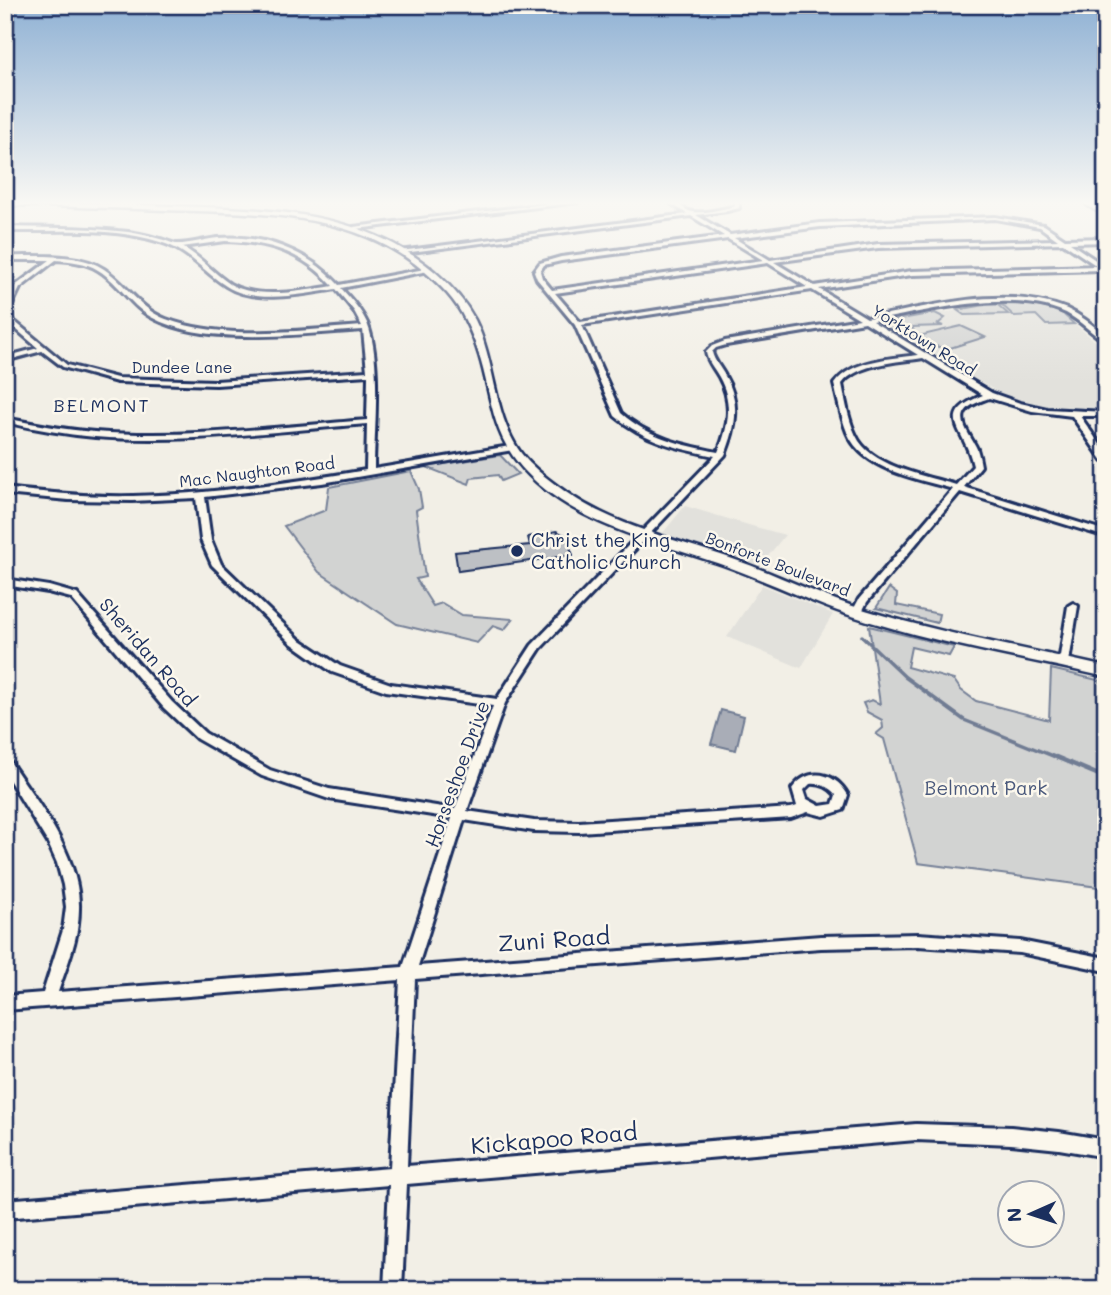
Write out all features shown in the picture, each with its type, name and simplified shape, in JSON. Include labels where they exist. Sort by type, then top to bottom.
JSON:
[{"type":"main road","name":"Bonforte Boulevard","points":[[419,262],[459,300],[480,340],[495,411],[510,448],[558,494],[595,515],[643,535],[730,563],[857,612],[1106,672]]},
{"type":"street","name":"Dundee Lane","points":[[51,262],[17,287],[7,309],[11,322],[65,366],[90,374],[142,383],[216,383],[370,373]]},
{"type":"street","points":[[79,262],[100,269],[143,311],[165,322],[197,329],[271,333],[365,327]]},
{"type":"street","points":[[203,262],[230,286],[244,292],[284,294],[428,269]]},
{"type":"street","points":[[306,262],[337,286],[365,327],[370,373],[370,471]]},
{"type":"street","points":[[546,262],[539,267],[537,275],[578,324],[618,414],[627,423],[657,440],[720,455]]},
{"type":"street","points":[[552,292],[757,262]]},
{"type":"street","name":"Yorktown Road","points":[[769,262],[989,395],[1033,410],[1106,414]]},
{"type":"street","points":[[578,324],[927,272],[1104,269]]},
{"type":"street","name":"Horseshoe Drive","points":[[393,1290],[408,975],[459,815],[500,703],[536,647],[720,455],[732,431],[734,416],[730,389],[709,352],[714,347],[961,304],[1025,302],[1068,312],[1106,340]]},
{"type":"street","points":[[5,359],[41,349]]},
{"type":"street","points":[[924,356],[852,370],[842,376],[838,384],[853,441],[861,452],[886,466],[1106,534]]},
{"type":"street","points":[[857,612],[863,601],[977,463],[964,434],[960,412],[969,402],[989,395]]},
{"type":"street","points":[[1075,414],[1106,459]]},
{"type":"street","points":[[5,420],[78,432],[158,436],[369,422]]},
{"type":"street","name":"Mac Naughton Road","points":[[5,491],[106,498],[200,495],[510,448]]},
{"type":"street","points":[[200,495],[206,540],[218,565],[295,641],[336,670],[390,688],[500,703]]},
{"type":"street","name":"Sheridan Road","points":[[5,582],[74,596],[183,720],[227,752],[266,773],[329,794],[360,801],[534,826],[579,827],[790,813],[808,807]]},
{"type":"street","points":[[1064,662],[1073,606]]},
{"type":"street","points":[[5,763],[53,841],[72,884],[71,929],[49,998]]},
{"type":"street","name":"Zuni Road","points":[[5,1003],[408,975],[821,942],[918,940],[1020,947],[1106,965]]},
{"type":"street","name":"Kickapoo Road","points":[[5,1209],[916,1132],[1029,1136],[1106,1149]]},
{"type":"shaded area","points":[[1023,306],[1064,315],[1106,350],[1106,409],[1057,408],[1005,396],[879,323],[977,307]]},
{"type":"shaded area","points":[[685,506],[785,535],[760,566],[662,534]]},
{"type":"shaded area","points":[[762,585],[833,614],[801,668],[727,637]]},
{"type":"shaded area","points":[[721,710],[744,716],[736,750],[711,744]]},
{"type":"green space","points":[[1023,304],[1047,308],[1058,311],[1080,324],[1064,315],[1074,324],[1046,325],[1036,315],[1014,316],[1002,305],[999,306],[1008,314],[964,315],[957,310],[985,305]]},
{"type":"green space","points":[[935,313],[945,318],[938,324],[943,326],[912,327],[914,331],[894,332],[879,323]]},
{"type":"green space","points":[[961,326],[985,337],[947,349],[917,336],[902,336],[896,333],[915,332],[919,336]]},
{"type":"green space","points":[[500,455],[518,474],[501,481],[498,475],[471,478],[469,484],[426,467]]},
{"type":"green space","points":[[411,471],[419,489],[422,507],[416,510],[425,577],[416,579],[433,606],[442,603],[462,615],[513,619],[504,630],[493,626],[477,643],[397,624],[319,572],[284,526],[326,510],[329,487]]},
{"type":"green space","points":[[889,588],[897,594],[896,605],[939,614],[937,623],[876,608]]},
{"type":"green space","name":"Belmont Park","points":[[869,626],[954,647],[949,656],[911,647],[907,667],[954,680],[961,690],[976,701],[1049,720],[1051,669],[1106,682],[1106,888],[918,863],[884,739],[876,734],[883,728],[882,720],[867,712],[863,703],[872,700],[880,704]]},
{"type":"building","name":"Christ the King Catholic Church","points":[[556,531],[565,535],[573,555],[458,571],[455,552],[530,545],[528,537]]},
{"type":"waterway","points":[[862,636],[905,677],[964,720],[1060,759]]},
{"type":"waterway","points":[[1056,757],[1106,778]]},
{"type":"place","name":"Christ the King Catholic Church","points":[[517,551]]},
{"type":"district","name":"BELMONT","points":[[102,406]]}]
